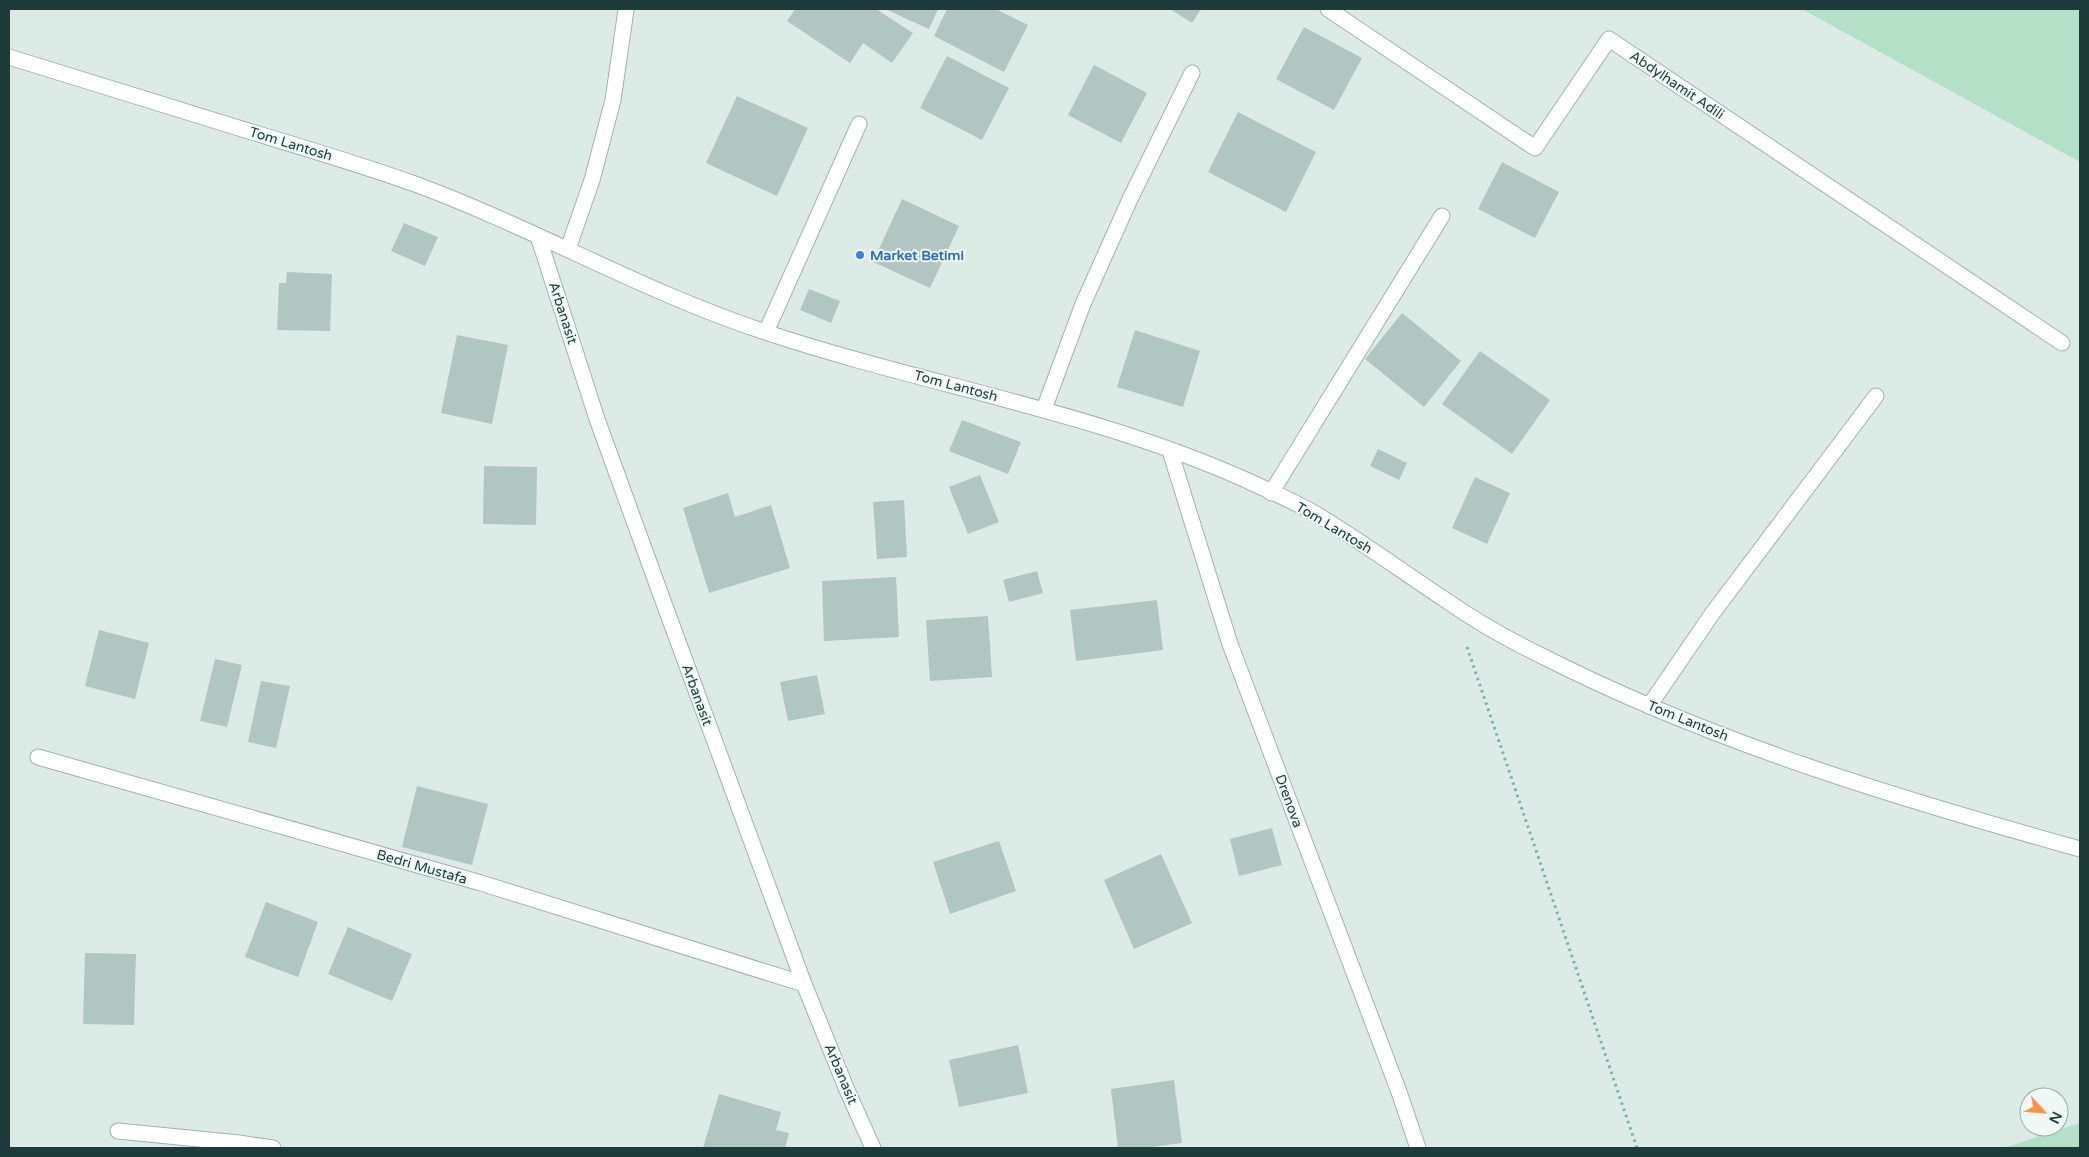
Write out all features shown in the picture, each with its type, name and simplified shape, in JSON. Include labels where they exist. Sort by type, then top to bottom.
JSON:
[{"type":"street","name":"Abdylhamit Adili","points":[[1328,9],[1535,148],[1609,39],[2062,343]]},
{"type":"street","points":[[568,249],[592,180],[613,100],[626,10]]},
{"type":"street","name":"Tom Lantosh","points":[[9,57],[340,159],[413,184],[568,249],[662,293],[766,332],[845,356],[1044,409],[1170,451],[1244,479],[1313,512],[1453,606],[1540,655],[1649,706],[1727,738],[1797,762],[1986,822],[2080,849]]},
{"type":"street","points":[[1044,409],[1083,304],[1130,199],[1192,73]]},
{"type":"street","points":[[766,332],[859,124]]},
{"type":"street","points":[[1272,493],[1442,216]]},
{"type":"street","name":"Arbanasit","points":[[538,236],[597,419],[804,984],[873,1148]]},
{"type":"street","points":[[1649,706],[1712,614],[1876,396]]},
{"type":"street","name":"Drenova","points":[[1170,451],[1230,644],[1399,1092],[1418,1148]]},
{"type":"street","name":"Bedri Mustafa","points":[[38,757],[481,883],[804,984]]},
{"type":"street","points":[[118,1131],[274,1148]]},
{"type":"path","points":[[1453,606],[1637,1148]]},
{"type":"green space","points":[[1802,9],[2080,9],[2080,162]]},
{"type":"green space","points":[[2080,1123],[2080,1148],[2003,1148],[2037,1137],[2069,1137],[2069,1127]]},
{"type":"building","points":[[795,9],[876,9],[913,33],[892,63],[863,43],[850,63],[787,21]]},
{"type":"building","points":[[885,9],[938,9],[929,29]]},
{"type":"building","points":[[947,9],[996,9],[1028,25],[1004,72],[934,36]]},
{"type":"building","points":[[1170,9],[1201,9],[1192,23]]},
{"type":"building","points":[[1304,27],[1362,58],[1334,110],[1276,79]]},
{"type":"building","points":[[947,56],[1009,88],[982,140],[920,108]]},
{"type":"building","points":[[1094,65],[1147,93],[1121,143],[1068,115]]},
{"type":"building","points":[[737,96],[808,128],[777,196],[706,163]]},
{"type":"building","points":[[1238,112],[1316,152],[1286,212],[1208,172]]},
{"type":"building","points":[[1502,162],[1559,192],[1535,238],[1478,209]]},
{"type":"building","points":[[902,199],[959,226],[930,288],[873,262]]},
{"type":"building","points":[[404,223],[438,237],[425,266],[391,251]]},
{"type":"building","points":[[287,272],[332,274],[330,331],[277,330],[279,283],[286,283]]},
{"type":"building","points":[[809,289],[840,301],[831,323],[800,310]]},
{"type":"building","points":[[1402,313],[1461,361],[1424,407],[1365,359]]},
{"type":"building","points":[[1135,330],[1200,351],[1183,407],[1117,387]]},
{"type":"building","points":[[457,335],[508,345],[492,424],[441,413]]},
{"type":"building","points":[[1480,351],[1550,400],[1512,454],[1442,404]]},
{"type":"building","points":[[962,420],[1021,442],[1008,474],[949,451]]},
{"type":"building","points":[[1378,449],[1407,463],[1399,480],[1370,466]]},
{"type":"building","points":[[484,466],[537,467],[536,525],[483,524]]},
{"type":"building","points":[[980,475],[999,522],[968,534],[949,487]]},
{"type":"building","points":[[1475,477],[1510,493],[1487,544],[1452,528]]},
{"type":"building","points":[[728,493],[735,517],[771,505],[790,568],[709,593],[683,508]]},
{"type":"building","points":[[904,500],[907,557],[877,559],[873,502]]},
{"type":"building","points":[[1037,571],[1043,593],[1009,602],[1003,580]]},
{"type":"building","points":[[896,577],[899,637],[824,641],[822,581]]},
{"type":"building","points":[[1157,600],[1163,650],[1076,661],[1070,610]]},
{"type":"building","points":[[988,616],[992,677],[930,681],[926,620]]},
{"type":"building","points":[[99,630],[149,643],[135,699],[85,686]]},
{"type":"building","points":[[215,659],[242,665],[227,727],[200,721]]},
{"type":"building","points":[[817,675],[825,714],[788,721],[780,682]]},
{"type":"building","points":[[261,681],[290,686],[276,748],[248,742]]},
{"type":"building","points":[[417,786],[488,804],[472,865],[402,847]]},
{"type":"building","points":[[1272,828],[1282,865],[1239,876],[1230,839]]},
{"type":"building","points":[[999,841],[1016,891],[950,914],[933,862]]},
{"type":"building","points":[[1161,854],[1192,923],[1134,949],[1104,880]]},
{"type":"building","points":[[266,902],[318,922],[298,977],[245,957]]},
{"type":"building","points":[[348,927],[412,954],[392,1001],[328,974]]},
{"type":"building","points":[[85,953],[136,954],[134,1025],[83,1024]]},
{"type":"building","points":[[1018,1045],[1028,1093],[959,1107],[949,1060]]},
{"type":"building","points":[[1174,1080],[1182,1143],[1144,1148],[1118,1148],[1111,1089]]},
{"type":"building","points":[[719,1094],[781,1112],[776,1130],[789,1133],[785,1148],[703,1148]]},
{"type":"place","name":"Market Betimi","points":[[860,255]]}]
